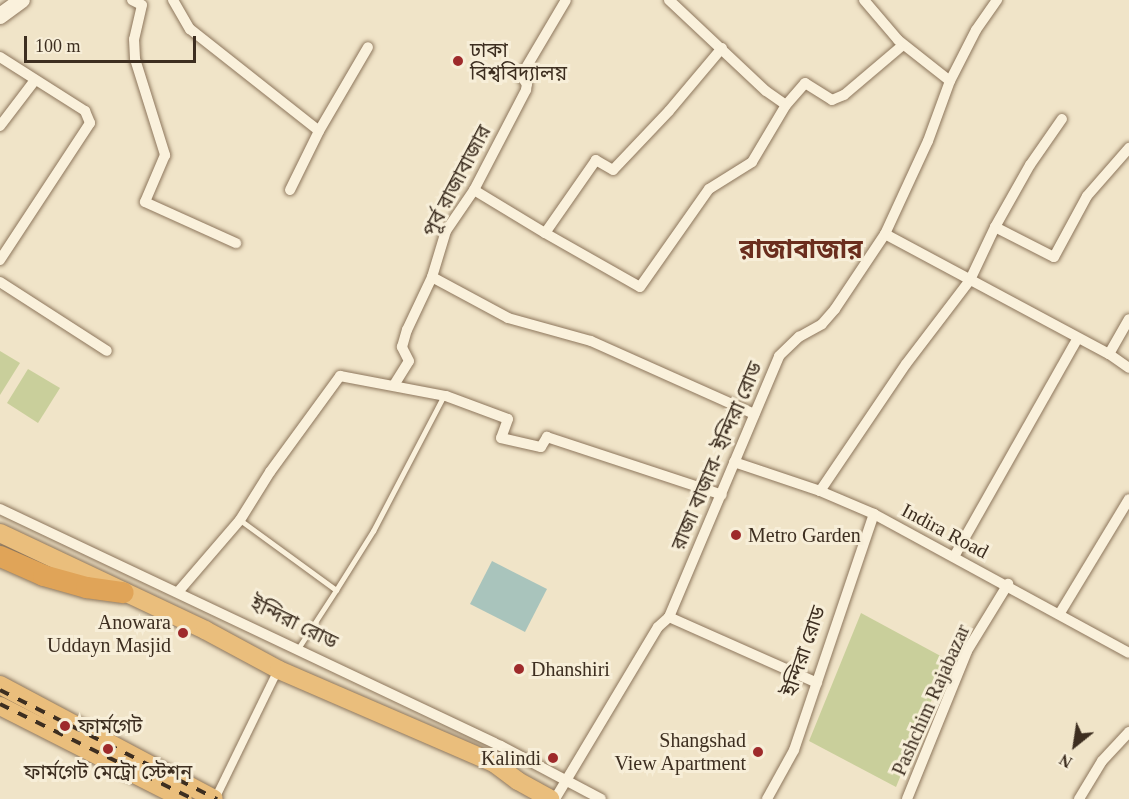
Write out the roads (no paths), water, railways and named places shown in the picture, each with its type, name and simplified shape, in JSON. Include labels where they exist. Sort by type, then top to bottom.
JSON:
[{"type":"highway","points":[[0,533],[279,670],[494,764],[550,799]]},
{"type":"highway","points":[[0,556],[54,578],[86,587],[123,592]]},
{"type":"highway","points":[[0,685],[187,795]]},
{"type":"highway","points":[[0,706],[187,795],[215,799]]},
{"type":"main road","points":[[0,16],[22,0]]},
{"type":"street","points":[[132,0],[142,5],[134,39],[135,59],[165,155],[145,202],[236,243]]},
{"type":"street","points":[[173,0],[190,29],[319,132]]},
{"type":"street","name":"পূর্ব রাজাবাজার","points":[[394,384],[409,361],[402,347],[414,311],[432,277],[446,231],[474,190],[526,90],[527,84],[522,77],[524,71],[566,0]]},
{"type":"street","points":[[864,0],[903,45],[950,81]]},
{"type":"street","name":"রাজা বাজার- ইন্দিরা রোড","points":[[555,799],[568,781],[658,627],[669,617],[779,356],[799,337],[822,324],[836,309],[885,234],[910,184],[950,81],[976,30],[997,0]]},
{"type":"street","points":[[673,1],[766,91],[786,105]]},
{"type":"street","points":[[474,190],[640,287],[709,189],[752,162],[786,105],[805,82],[826,99],[832,100],[844,95],[903,45]]},
{"type":"street","points":[[290,190],[319,132],[368,46]]},
{"type":"street","points":[[545,233],[597,160],[613,170],[669,111],[722,48]]},
{"type":"street","points":[[0,57],[85,111],[90,123],[0,260]]},
{"type":"street","points":[[0,126],[35,80]]},
{"type":"street","points":[[820,491],[906,364],[970,280],[995,227],[1030,165],[1062,119]]},
{"type":"street","points":[[995,227],[1054,257],[1087,196],[1129,148]]},
{"type":"street","points":[[885,234],[1109,354],[1129,368]]},
{"type":"street","points":[[432,277],[508,318],[591,341],[754,414]]},
{"type":"street","points":[[0,282],[107,351]]},
{"type":"street","points":[[1109,354],[1129,319]]},
{"type":"street","points":[[955,555],[1078,338]]},
{"type":"street","points":[[178,592],[240,520],[270,472],[340,376],[394,384],[444,395],[508,419],[501,438],[541,447],[547,436],[722,495]]},
{"type":"street","name":"Indira Road","points":[[734,462],[820,491],[874,514],[955,555],[1129,653]]},
{"type":"street","points":[[1060,613],[1129,499]]},
{"type":"street","name":"ইন্দিরা রোড","points":[[0,509],[178,592],[568,781]]},
{"type":"street","name":"ইন্দিরা রোড","points":[[767,799],[794,750],[874,514]]},
{"type":"street","name":"Pashchim Rajabazar","points":[[907,799],[967,651],[1008,584]]},
{"type":"street","points":[[669,617],[818,683]]},
{"type":"street","points":[[215,799],[279,670]]},
{"type":"street","points":[[1079,799],[1102,761],[1129,732]]},
{"type":"street","points":[[568,781],[602,799]]},
{"type":"lane","points":[[297,650],[374,531],[444,395]]},
{"type":"lane","points":[[240,520],[336,590]]},
{"type":"water","points":[[492,561],[547,589],[525,632],[470,604]]},
{"type":"railway","points":[[0,690],[217,799]]},
{"type":"railway","points":[[0,704],[193,799]]},
{"type":"place","name":"ঢাকা বিশ্ববিদ্যালয়","points":[[458,61]]},
{"type":"place","name":"Metro Garden","points":[[736,535]]},
{"type":"place","name":"Anowara Uddayn Masjid","points":[[183,633]]},
{"type":"place","name":"Dhanshiri","points":[[519,669]]},
{"type":"place","name":"ফার্মগেট","points":[[65,726]]},
{"type":"place","name":"ফার্মগেট মেট্রো স্টেশন","points":[[108,749]]},
{"type":"place","name":"Shangshad View Apartment","points":[[758,752]]},
{"type":"place","name":"Kalindi","points":[[553,758]]},
{"type":"district","name":"রাজাবাজার","points":[[801,250]]}]
